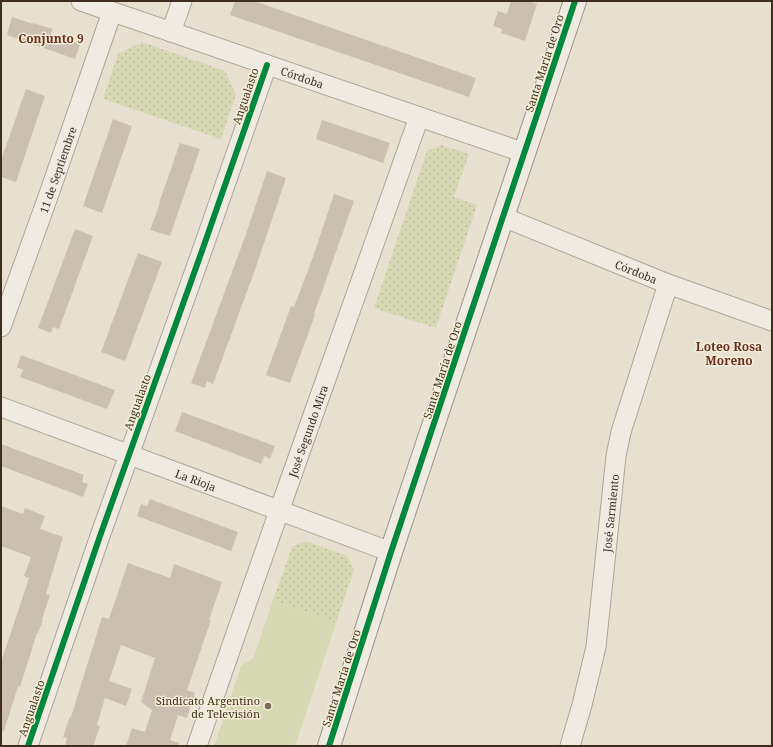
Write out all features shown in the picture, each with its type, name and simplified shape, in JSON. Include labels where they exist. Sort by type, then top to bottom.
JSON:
[{"type":"street","name":"Córdoba","points":[[81,1],[524,153]]},
{"type":"street","points":[[171,32],[182,1]]},
{"type":"street","name":"Santa María de Oro","points":[[329,746],[391,552],[575,1]]},
{"type":"street","name":"11 de Septiembre","points":[[1,327],[112,12]]},
{"type":"street","name":"Angualasto","points":[[28,746],[100,536],[267,65]]},
{"type":"street","name":"José Segundo Mira","points":[[197,746],[250,592],[419,117]]},
{"type":"street","name":"Córdoba","points":[[503,217],[668,284],[772,321]]},
{"type":"street","name":"José Sarmiento","points":[[570,746],[596,647],[616,456],[620,438],[668,284]]},
{"type":"street","name":"La Rioja","points":[[1,407],[391,552]]},
{"type":"green space","points":[[142,42],[225,71],[236,94],[221,139],[103,99],[118,54]]},
{"type":"green space","points":[[441,145],[469,154],[454,197],[477,205],[436,328],[374,308],[427,151]]},
{"type":"green space","points":[[306,541],[347,556],[354,570],[336,623],[273,600],[292,547]]},
{"type":"green space","name":"Sindicato Argentino de Televisión","points":[[273,600],[336,623],[295,746],[214,746],[241,666],[253,659]]},
{"type":"building","points":[[235,1],[254,1],[476,78],[469,97],[230,15]]},
{"type":"building","points":[[511,1],[529,1],[537,4],[525,41],[501,33],[502,29],[493,26],[498,11],[507,14]]},
{"type":"building","points":[[12,17],[53,29],[51,34],[80,44],[75,59],[7,35]]},
{"type":"building","points":[[26,89],[45,96],[16,182],[1,177],[1,160]]},
{"type":"building","points":[[113,119],[132,126],[102,213],[83,206]]},
{"type":"building","points":[[322,120],[390,143],[383,163],[316,139]]},
{"type":"building","points":[[180,143],[200,149],[170,236],[150,230]]},
{"type":"building","points":[[267,171],[286,178],[256,267],[213,384],[207,381],[205,388],[191,383],[246,234]]},
{"type":"building","points":[[334,194],[354,201],[290,383],[266,375],[291,306],[294,307],[313,257]]},
{"type":"building","points":[[75,229],[93,236],[59,329],[53,327],[51,333],[38,328]]},
{"type":"building","points":[[138,253],[162,262],[125,361],[101,352]]},
{"type":"building","points":[[21,355],[115,390],[107,409],[20,377],[23,370],[17,367]]},
{"type":"building","points":[[182,412],[275,446],[270,459],[264,456],[261,464],[175,431]]},
{"type":"building","points":[[1,444],[84,475],[82,482],[88,484],[83,497],[1,466]]},
{"type":"building","points":[[150,499],[238,532],[231,551],[137,516],[141,504],[147,506]]},
{"type":"building","points":[[1,506],[23,514],[25,508],[45,516],[40,529],[63,537],[46,594],[50,595],[42,619],[43,620],[37,633],[20,687],[18,686],[4,731],[1,730],[1,662],[29,578],[24,576],[31,557],[1,546]]},
{"type":"building","points":[[128,563],[170,578],[174,564],[222,582],[209,620],[211,620],[187,690],[195,693],[187,718],[178,715],[170,740],[179,743],[178,746],[126,746],[132,728],[145,732],[152,710],[141,702],[155,658],[121,645],[109,681],[132,689],[126,706],[105,698],[97,725],[100,726],[93,746],[65,746],[67,738],[63,737],[70,716],[71,717],[102,617],[109,619]]},
{"type":"cycle path","points":[[329,746],[391,552],[575,1]]},
{"type":"cycle path","points":[[28,746],[100,536],[267,65]]},
{"type":"place","name":"Sindicato Argentino de Televisión","points":[[268,706]]},
{"type":"district","name":"Conjunto 9","points":[[51,38]]},
{"type":"district","name":"Loteo Rosa Moreno","points":[[729,353]]}]
